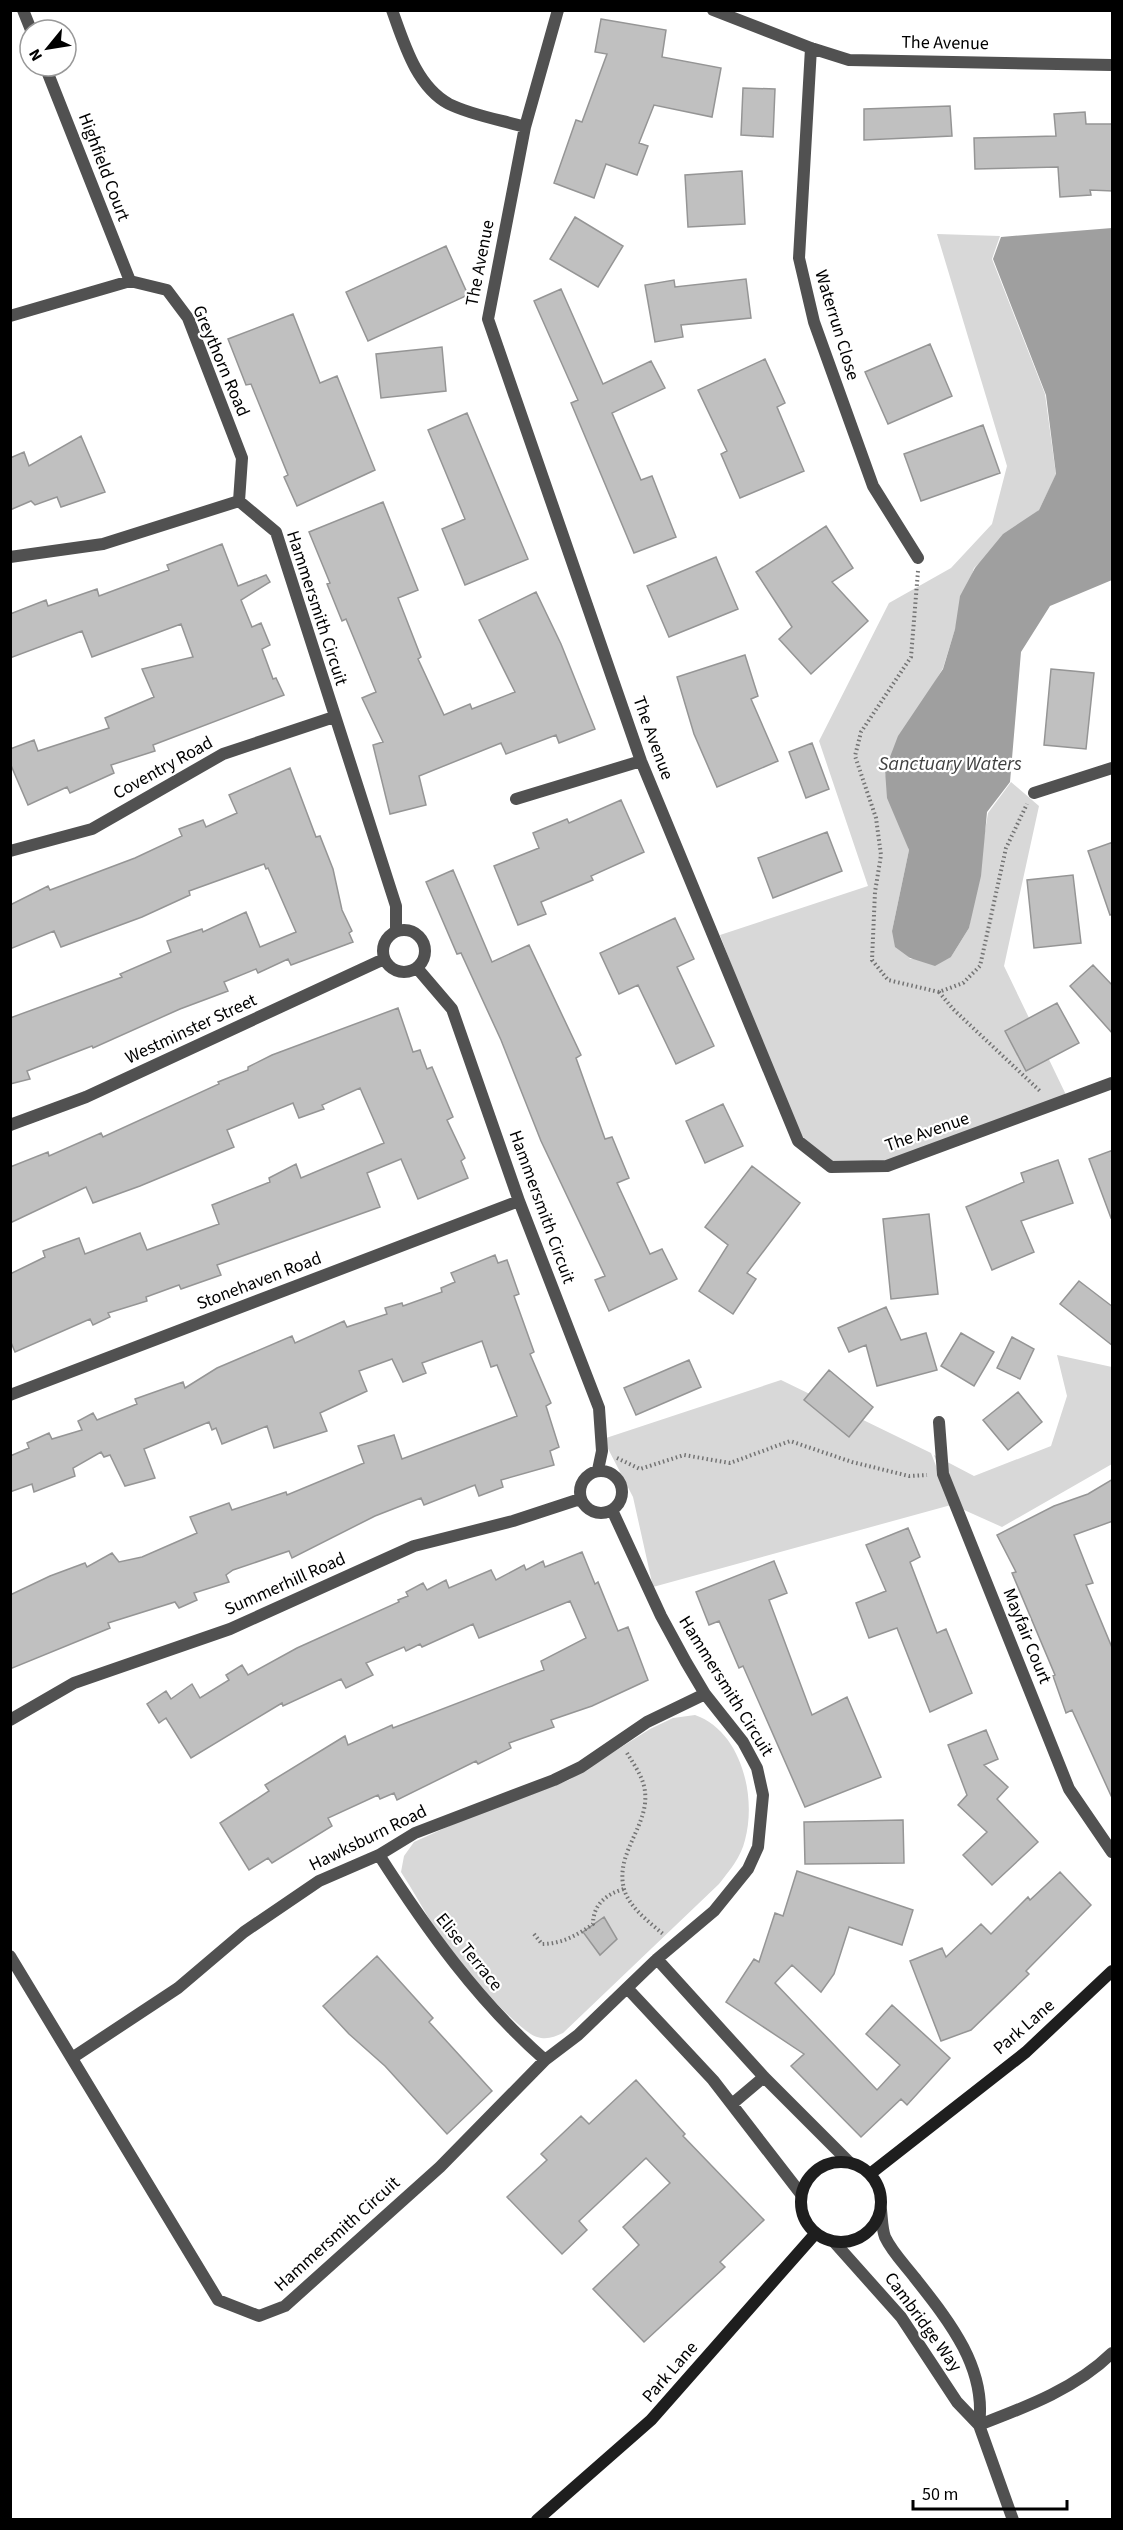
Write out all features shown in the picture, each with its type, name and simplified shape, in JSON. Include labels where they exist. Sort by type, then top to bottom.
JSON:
[{"type":"street","points":[[392,10],[417,71],[431,92],[450,104],[525,127]]},
{"type":"street","name":"The Avenue","points":[[558,10],[525,127],[488,319],[640,761],[798,1141],[831,1167],[888,1166],[1113,1083]]},
{"type":"street","name":"The Avenue","points":[[713,10],[811,48],[849,60],[1113,65]]},
{"type":"street","name":"Waterrun Close","points":[[811,48],[798,258],[814,322],[873,486],[918,558]]},
{"type":"street","name":"Highfield Court","points":[[50,78],[130,281]]},
{"type":"street","points":[[10,316],[130,281]]},
{"type":"street","name":"Greythorn Road","points":[[130,281],[166,290],[188,318],[242,458],[239,501]]},
{"type":"street","points":[[10,557],[103,544],[239,501]]},
{"type":"street","name":"Hammersmith Circuit","points":[[239,501],[276,532],[396,906],[396,930]]},
{"type":"street","name":"Coventry Road","points":[[10,850],[93,829],[223,754],[334,717]]},
{"type":"street","points":[[516,799],[640,761]]},
{"type":"street","points":[[1034,793],[1113,768]]},
{"type":"street","points":[[405,929],[418,935],[426,946],[424,959],[417,968],[398,972],[384,959],[383,944],[388,935],[396,930],[405,929]]},
{"type":"street","name":"Westminster Street","points":[[10,1125],[86,1097],[384,959]]},
{"type":"street","name":"Hammersmith Circuit","points":[[417,968],[452,1009],[519,1201],[599,1408],[602,1451],[598,1470],[589,1473],[580,1490],[580,1499]]},
{"type":"street","name":"Stonehaven Road","points":[[10,1395],[519,1201]]},
{"type":"street","name":"Mayfair Court","points":[[939,1422],[943,1474],[1070,1789],[1113,1852]]},
{"type":"street","points":[[580,1499],[590,1511],[603,1513],[612,1510],[620,1502],[620,1483],[609,1472],[598,1470]]},
{"type":"street","name":"Summerhill Road","points":[[10,1720],[74,1683],[230,1629],[414,1546],[513,1521],[580,1499]]},
{"type":"street","name":"Hammersmith Circuit","points":[[10,1956],[218,2300],[259,2316],[285,2306],[440,2167],[545,2060],[578,2035],[657,1959],[714,1911],[748,1869],[758,1847],[763,1795],[757,1768],[743,1742],[705,1694],[661,1616],[612,1510]]},
{"type":"street","name":"Hawksburn Road","points":[[72,2058],[178,1988],[275,1909],[319,1881],[379,1855],[414,1833],[572,1772],[647,1722],[705,1694]]},
{"type":"street","name":"Elise Terrace","points":[[379,1855],[424,1926],[477,1992],[513,2032],[545,2060]]},
{"type":"street","points":[[657,1959],[764,2077],[849,2162],[870,2174],[881,2196],[881,2210],[876,2223],[868,2234],[855,2241],[835,2243],[815,2234],[806,2223],[801,2210],[801,2194],[806,2181],[817,2169],[830,2163],[849,2162]]},
{"type":"street","name":"Park Lane","points":[[870,2174],[1026,2052],[1113,1971]]},
{"type":"street","points":[[628,1989],[714,2080],[801,2194]]},
{"type":"street","points":[[732,2103],[764,2077]]},
{"type":"street","name":"Cambridge Way","points":[[881,2210],[884,2236],[943,2312],[967,2352],[982,2404],[979,2426]]},
{"type":"street","name":"Park Lane","points":[[537,2520],[651,2420],[815,2234]]},
{"type":"street","name":"Cambridge Way","points":[[835,2243],[901,2317],[957,2402],[979,2426],[1014,2520]]},
{"type":"street","points":[[979,2426],[1038,2402],[1072,2384],[1113,2353]]},
{"type":"path","points":[[918,558],[911,657],[861,732],[855,756],[876,818],[881,855],[875,892],[872,960],[888,980],[939,992],[963,983],[980,966],[1006,848],[1018,819],[1034,793]]},
{"type":"path","points":[[939,992],[953,1009],[1054,1105]]},
{"type":"path","points":[[602,1451],[640,1469],[684,1455],[730,1463],[790,1441],[852,1462],[909,1476],[943,1474]]},
{"type":"path","points":[[619,1739],[645,1788],[644,1811],[627,1846],[624,1862],[624,1889],[635,1908],[674,1945]]},
{"type":"path","points":[[534,1934],[542,1944],[553,1944],[583,1932],[593,1924],[593,1913],[605,1897],[624,1889]]},
{"type":"shaded area","points":[[937,234],[1000,236],[992,259],[1045,394],[1056,475],[1039,510],[974,568],[943,668],[884,770],[909,850],[892,931],[910,959],[951,957],[969,928],[988,813],[1011,782],[1039,806],[1004,966],[1068,1099],[887,1166],[831,1167],[798,1141],[720,935],[868,886],[819,741],[889,603],[951,568],[992,524],[1007,466]]},
{"type":"shaded area","points":[[1057,1355],[1112,1367],[1112,1464],[1002,1527],[953,1505],[934,1455],[974,1476],[1051,1446],[1067,1396]]},
{"type":"shaded area","points":[[781,1380],[931,1453],[951,1505],[653,1587],[633,1497],[603,1439]]},
{"type":"shaded area","points":[[695,1715],[711,1723],[724,1735],[742,1767],[749,1804],[748,1823],[741,1852],[719,1884],[563,2033],[547,2038],[537,2037],[513,2020],[498,2005],[442,1938],[401,1872],[404,1856],[414,1842],[456,1823],[569,1780],[650,1729],[673,1718]]},
{"type":"water","name":"Sanctuary Waters","points":[[1112,228],[1112,580],[1050,606],[1021,652],[1010,782],[987,812],[981,876],[969,928],[951,957],[935,966],[910,958],[895,947],[892,931],[909,850],[887,798],[885,770],[898,736],[943,669],[955,629],[960,596],[975,568],[1003,534],[1039,510],[1056,474],[1046,395],[993,259],[1001,237]]},
{"type":"building","points":[[601,19],[666,30],[662,57],[721,68],[712,117],[654,105],[639,143],[648,146],[637,175],[606,164],[594,198],[554,183],[576,120],[582,122],[607,54],[595,52]]},
{"type":"building","points":[[743,88],[775,89],[773,137],[741,135]]},
{"type":"building","points":[[950,106],[952,136],[864,140],[864,109]]},
{"type":"building","points":[[1085,112],[1086,124],[1113,124],[1113,191],[1090,190],[1091,195],[1060,197],[1058,167],[975,169],[974,138],[1056,136],[1054,114]]},
{"type":"building","points":[[742,171],[745,224],[688,227],[685,175]]},
{"type":"building","points":[[575,217],[623,246],[598,287],[550,259]]},
{"type":"building","points":[[446,246],[468,295],[368,341],[346,292]]},
{"type":"building","points":[[746,279],[751,318],[681,325],[683,337],[655,342],[645,285],[674,280],[675,287]]},
{"type":"building","points":[[561,289],[603,384],[651,361],[665,388],[612,413],[641,480],[652,476],[676,537],[634,553],[571,403],[578,400],[534,301]]},
{"type":"building","points":[[293,314],[320,383],[337,376],[375,470],[297,506],[284,477],[288,475],[251,384],[246,385],[228,339]]},
{"type":"building","points":[[930,344],[952,396],[888,424],[865,372]]},
{"type":"building","points":[[442,347],[446,391],[381,398],[376,354]]},
{"type":"building","points":[[765,359],[785,403],[777,407],[804,471],[740,498],[721,454],[727,451],[698,390]]},
{"type":"building","points":[[467,413],[528,559],[465,585],[442,529],[465,519],[428,430]]},
{"type":"building","points":[[983,425],[1000,473],[921,501],[904,454]]},
{"type":"building","points":[[81,436],[105,492],[61,507],[57,497],[35,505],[31,501],[10,510],[10,458],[24,452],[29,466]]},
{"type":"building","points":[[383,502],[418,590],[398,598],[421,657],[418,659],[444,715],[470,704],[472,709],[515,692],[479,620],[536,592],[561,644],[595,729],[559,743],[556,735],[506,754],[501,743],[419,776],[426,805],[390,814],[373,745],[383,742],[362,698],[376,692],[346,619],[342,621],[327,584],[330,583],[309,532]]},
{"type":"building","points":[[826,526],[853,568],[832,582],[868,621],[811,674],[779,639],[792,627],[756,572]]},
{"type":"building","points":[[222,544],[238,586],[266,575],[270,582],[241,600],[252,627],[261,623],[270,645],[262,649],[273,679],[276,678],[284,695],[153,745],[155,751],[111,765],[114,773],[70,793],[67,787],[28,805],[10,763],[10,749],[34,740],[38,751],[109,728],[105,718],[154,697],[142,669],[193,657],[181,624],[92,657],[82,631],[10,658],[10,614],[46,600],[48,606],[97,589],[99,596],[169,570],[167,565]]},
{"type":"building","points":[[716,557],[738,609],[669,637],[647,586]]},
{"type":"building","points":[[745,655],[758,696],[751,699],[778,761],[717,787],[694,734],[677,677]]},
{"type":"building","points":[[1051,669],[1094,673],[1086,749],[1044,745]]},
{"type":"building","points":[[812,743],[829,789],[806,798],[789,752]]},
{"type":"building","points":[[290,768],[316,837],[320,836],[333,869],[342,910],[352,931],[349,933],[353,942],[291,965],[288,959],[258,973],[256,969],[224,982],[228,991],[180,1009],[93,1048],[92,1046],[27,1071],[30,1079],[10,1084],[10,1018],[122,977],[120,974],[171,952],[167,941],[202,929],[203,932],[246,912],[260,947],[296,932],[268,868],[266,869],[264,864],[189,891],[190,895],[142,917],[61,947],[54,931],[10,949],[10,905],[48,886],[50,890],[135,858],[182,836],[179,829],[203,820],[206,827],[237,813],[229,795]]},
{"type":"building","points":[[621,800],[644,852],[591,876],[593,880],[541,902],[546,914],[518,925],[494,866],[539,848],[533,833],[567,819],[569,823]]},
{"type":"building","points":[[827,832],[842,871],[773,898],[758,858]]},
{"type":"building","points":[[1113,842],[1113,914],[1110,915],[1088,851]]},
{"type":"building","points":[[453,870],[492,962],[529,945],[581,1055],[576,1058],[605,1139],[612,1137],[629,1178],[617,1183],[650,1254],[662,1249],[677,1279],[609,1311],[595,1280],[605,1276],[541,1141],[501,1040],[461,953],[457,954],[426,882]]},
{"type":"building","points":[[1073,875],[1081,943],[1034,948],[1027,880]]},
{"type":"building","points":[[675,918],[694,959],[677,967],[714,1046],[676,1064],[638,985],[619,994],[600,953]]},
{"type":"building","points":[[1093,965],[1113,986],[1113,1034],[1070,986]]},
{"type":"building","points":[[1057,1003],[1079,1043],[1026,1071],[1005,1031]]},
{"type":"building","points":[[398,1008],[413,1052],[420,1050],[427,1069],[432,1067],[453,1117],[447,1120],[465,1158],[461,1161],[468,1178],[418,1199],[401,1159],[367,1173],[380,1207],[217,1265],[221,1275],[181,1289],[179,1285],[146,1297],[147,1301],[108,1313],[110,1317],[93,1325],[90,1319],[15,1352],[10,1340],[10,1274],[45,1257],[43,1251],[79,1238],[85,1254],[140,1233],[147,1250],[219,1224],[212,1205],[270,1182],[269,1178],[296,1164],[301,1178],[384,1143],[360,1088],[322,1105],[324,1109],[299,1118],[293,1103],[227,1130],[234,1147],[140,1186],[93,1203],[86,1187],[10,1223],[10,1167],[48,1152],[49,1156],[101,1133],[103,1137],[248,1070],[248,1067],[272,1055]]},
{"type":"building","points":[[723,1104],[743,1146],[705,1163],[686,1121]]},
{"type":"building","points":[[1113,1150],[1113,1217],[1111,1218],[1089,1159]]},
{"type":"building","points":[[1058,1160],[1073,1203],[1021,1221],[1034,1252],[992,1270],[966,1207],[1024,1182],[1021,1173]]},
{"type":"building","points":[[752,1166],[800,1203],[747,1273],[756,1279],[733,1314],[699,1291],[728,1245],[705,1227]]},
{"type":"building","points":[[929,1214],[938,1294],[891,1299],[883,1219]]},
{"type":"building","points":[[495,1255],[498,1263],[507,1260],[519,1294],[514,1296],[534,1352],[530,1354],[551,1403],[546,1406],[559,1447],[550,1451],[554,1465],[501,1480],[503,1487],[479,1496],[475,1485],[424,1505],[421,1498],[375,1516],[292,1558],[289,1551],[233,1570],[226,1575],[229,1582],[194,1593],[197,1600],[179,1608],[175,1602],[108,1623],[110,1628],[10,1669],[10,1595],[85,1563],[87,1567],[112,1553],[119,1562],[142,1557],[197,1533],[190,1517],[229,1503],[232,1510],[286,1492],[287,1495],[364,1463],[358,1446],[394,1435],[402,1459],[517,1416],[497,1365],[491,1367],[482,1341],[422,1363],[426,1373],[403,1382],[392,1359],[359,1371],[367,1391],[320,1413],[327,1431],[274,1448],[267,1426],[222,1444],[216,1428],[212,1430],[209,1422],[144,1449],[155,1478],[125,1486],[110,1455],[104,1457],[101,1452],[73,1468],[75,1476],[34,1492],[32,1484],[10,1492],[10,1456],[29,1448],[27,1443],[49,1433],[52,1439],[82,1430],[78,1421],[93,1413],[97,1420],[137,1404],[135,1399],[183,1382],[185,1388],[217,1368],[292,1336],[295,1343],[344,1321],[347,1327],[387,1314],[385,1308],[402,1303],[403,1306],[442,1292],[441,1288],[455,1282],[451,1273]]},
{"type":"building","points":[[1079,1281],[1113,1307],[1113,1346],[1060,1304]]},
{"type":"building","points":[[886,1307],[901,1340],[926,1333],[937,1370],[877,1386],[866,1345],[849,1352],[838,1328]]},
{"type":"building","points":[[961,1333],[994,1352],[974,1386],[941,1366]]},
{"type":"building","points":[[1012,1337],[1034,1349],[1020,1379],[997,1368]]},
{"type":"building","points":[[689,1360],[701,1387],[636,1415],[624,1388]]},
{"type":"building","points":[[829,1370],[873,1407],[849,1437],[804,1400]]},
{"type":"building","points":[[1018,1392],[1042,1422],[1008,1450],[983,1420]]},
{"type":"building","points":[[1113,1479],[1113,1521],[1074,1535],[1093,1583],[1086,1585],[1113,1650],[1113,1800],[1072,1710],[1066,1713],[1053,1676],[1055,1675],[1012,1573],[1016,1572],[997,1535],[1054,1506],[1088,1494]]},
{"type":"building","points":[[908,1528],[920,1557],[910,1562],[937,1633],[946,1629],[972,1693],[930,1712],[897,1628],[869,1638],[856,1603],[886,1591],[866,1545]]},
{"type":"building","points":[[582,1552],[595,1584],[598,1582],[618,1631],[628,1627],[648,1680],[592,1706],[551,1720],[554,1727],[509,1743],[511,1748],[478,1764],[476,1761],[397,1800],[394,1793],[380,1799],[378,1795],[328,1818],[332,1826],[272,1863],[268,1858],[249,1870],[220,1823],[269,1791],[265,1785],[345,1736],[348,1745],[392,1725],[393,1728],[544,1670],[541,1661],[586,1638],[570,1601],[479,1638],[473,1624],[422,1647],[420,1644],[406,1651],[404,1647],[366,1663],[373,1675],[346,1688],[341,1679],[283,1706],[282,1703],[191,1758],[166,1718],[159,1723],[147,1704],[166,1691],[171,1699],[192,1684],[200,1698],[229,1680],[226,1675],[242,1665],[248,1675],[297,1648],[399,1602],[398,1600],[408,1596],[406,1592],[423,1583],[427,1590],[446,1580],[449,1588],[491,1570],[496,1580],[524,1565],[526,1570],[543,1561],[545,1567]]},
{"type":"building","points":[[774,1561],[787,1593],[769,1600],[812,1715],[847,1697],[881,1777],[805,1807],[743,1666],[739,1668],[719,1621],[709,1625],[696,1592]]},
{"type":"building","points":[[986,1730],[998,1759],[984,1765],[1008,1787],[997,1799],[1038,1842],[992,1885],[963,1855],[987,1832],[958,1805],[967,1795],[948,1745]]},
{"type":"building","points":[[903,1820],[904,1863],[805,1864],[804,1822]]},
{"type":"building","points":[[797,1871],[913,1910],[902,1945],[849,1927],[834,1974],[821,1992],[792,1965],[775,1983],[877,2090],[900,2065],[866,2034],[892,2005],[950,2058],[907,2105],[901,2099],[861,2137],[791,2066],[804,2054],[726,2002],[754,1959],[759,1962],[775,1913],[783,1916]]},
{"type":"building","points":[[1060,1872],[1091,1905],[1026,1971],[1029,1974],[971,2030],[941,2041],[910,1961],[942,1948],[946,1957],[981,1924],[991,1934],[1028,1897],[1030,1900]]},
{"type":"building","points":[[604,1917],[617,1939],[600,1955],[583,1932]]},
{"type":"building","points":[[377,1956],[433,2018],[429,2022],[492,2091],[447,2134],[385,2066],[349,2034],[323,2006]]},
{"type":"building","points":[[636,2080],[685,2134],[683,2136],[764,2220],[720,2262],[725,2267],[644,2342],[593,2289],[639,2245],[623,2227],[670,2183],[646,2158],[579,2221],[587,2230],[562,2254],[507,2197],[547,2160],[541,2154],[581,2116],[589,2124]]}]
